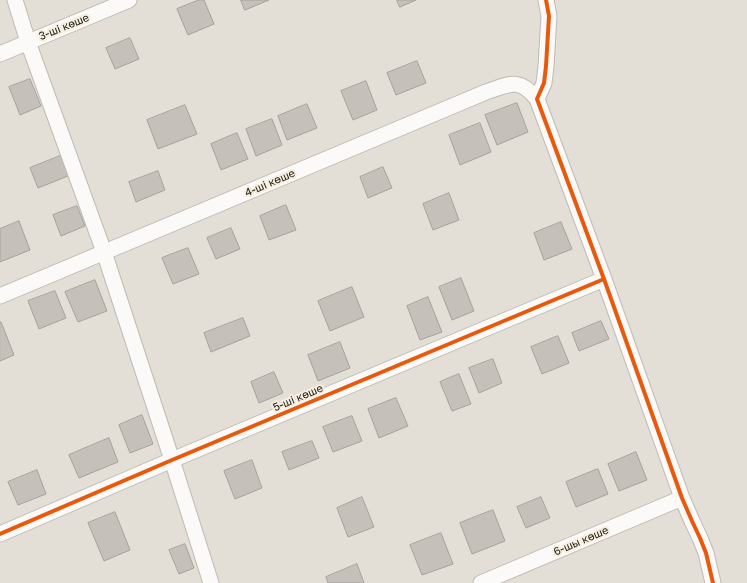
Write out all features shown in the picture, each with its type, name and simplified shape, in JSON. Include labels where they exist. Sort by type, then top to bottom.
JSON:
[{"type":"street","points":[[15,0],[28,42],[104,252],[211,583]]},
{"type":"street","name":"3-ші көше","points":[[0,54],[129,0]]},
{"type":"street","points":[[546,0],[549,16],[546,66],[544,83],[537,99],[604,279],[682,498],[706,553],[713,583]]},
{"type":"street","name":"4-ші көше","points":[[0,296],[486,92],[515,84],[524,86],[530,90],[537,99]]},
{"type":"street","name":"5-ші көше","points":[[0,534],[172,460],[604,279]]},
{"type":"street","name":"6-шы көше","points":[[480,583],[682,498]]},
{"type":"building","points":[[199,0],[204,0],[214,24],[188,35],[177,9]]},
{"type":"building","points":[[241,0],[269,0],[245,10]]},
{"type":"building","points":[[397,0],[416,0],[400,7]]},
{"type":"building","points":[[130,38],[139,59],[115,69],[106,48]]},
{"type":"building","points":[[417,61],[426,83],[396,95],[387,73]]},
{"type":"building","points":[[30,79],[41,106],[20,115],[9,87]]},
{"type":"building","points":[[366,81],[377,110],[353,120],[341,91]]},
{"type":"building","points":[[517,103],[528,132],[497,145],[485,115]]},
{"type":"building","points":[[307,104],[317,128],[287,140],[278,116]]},
{"type":"building","points":[[185,105],[197,134],[158,149],[147,120]]},
{"type":"building","points":[[272,119],[282,145],[256,156],[246,129]]},
{"type":"building","points":[[480,123],[491,152],[460,165],[449,135]]},
{"type":"building","points":[[237,133],[248,159],[221,170],[211,144]]},
{"type":"building","points":[[65,154],[73,174],[38,188],[30,168]]},
{"type":"building","points":[[383,167],[392,188],[368,198],[360,177]]},
{"type":"building","points":[[158,171],[165,190],[136,202],[129,182]]},
{"type":"building","points":[[449,193],[459,220],[433,230],[423,204]]},
{"type":"building","points":[[286,205],[296,230],[269,240],[260,216]]},
{"type":"building","points":[[77,206],[85,226],[61,236],[53,215]]},
{"type":"building","points":[[19,221],[30,250],[0,262],[0,229]]},
{"type":"building","points":[[561,222],[572,249],[544,260],[534,233]]},
{"type":"building","points":[[231,228],[240,249],[216,259],[207,238]]},
{"type":"building","points":[[188,248],[199,274],[173,284],[162,258]]},
{"type":"building","points":[[461,278],[474,311],[452,320],[439,287]]},
{"type":"building","points":[[95,280],[107,311],[78,322],[65,292]]},
{"type":"building","points":[[352,287],[364,317],[330,331],[318,301]]},
{"type":"building","points":[[55,291],[66,318],[39,329],[28,301]]},
{"type":"building","points":[[428,297],[442,332],[420,340],[407,306]]},
{"type":"building","points":[[243,318],[250,336],[211,352],[204,333]]},
{"type":"building","points":[[601,321],[609,339],[579,351],[572,333]]},
{"type":"building","points":[[0,322],[14,355],[0,361]]},
{"type":"building","points":[[558,336],[569,363],[542,374],[531,347]]},
{"type":"building","points":[[340,342],[350,368],[318,381],[308,355]]},
{"type":"building","points":[[493,359],[502,383],[479,393],[469,368]]},
{"type":"building","points":[[274,372],[283,393],[259,403],[251,382]]},
{"type":"building","points":[[459,374],[471,404],[452,411],[440,382]]},
{"type":"building","points":[[396,398],[408,426],[379,438],[368,409]]},
{"type":"building","points":[[142,415],[153,444],[130,453],[119,425]]},
{"type":"building","points":[[352,416],[362,441],[333,452],[323,427]]},
{"type":"building","points":[[109,438],[118,462],[79,478],[69,455]]},
{"type":"building","points":[[312,441],[319,458],[289,470],[282,452]]},
{"type":"building","points":[[636,452],[647,480],[619,491],[608,464]]},
{"type":"building","points":[[252,460],[262,488],[235,499],[224,471]]},
{"type":"building","points":[[598,469],[608,494],[576,507],[566,482]]},
{"type":"building","points":[[37,470],[46,494],[18,505],[8,482]]},
{"type":"building","points":[[362,497],[374,527],[348,537],[337,508]]},
{"type":"building","points":[[541,497],[550,518],[526,528],[517,507]]},
{"type":"building","points":[[493,510],[505,541],[472,554],[460,523]]},
{"type":"building","points":[[115,512],[130,550],[104,561],[88,523]]},
{"type":"building","points":[[441,533],[453,564],[422,575],[410,545]]},
{"type":"building","points":[[185,544],[194,568],[179,574],[169,550]]},
{"type":"building","points":[[357,564],[364,583],[328,583],[326,577]]},
{"type":"cycle path","points":[[546,0],[549,16],[546,66],[544,83],[537,99],[604,279],[682,498],[706,553],[713,583]]},
{"type":"cycle path","points":[[0,534],[172,460],[604,279]]}]
